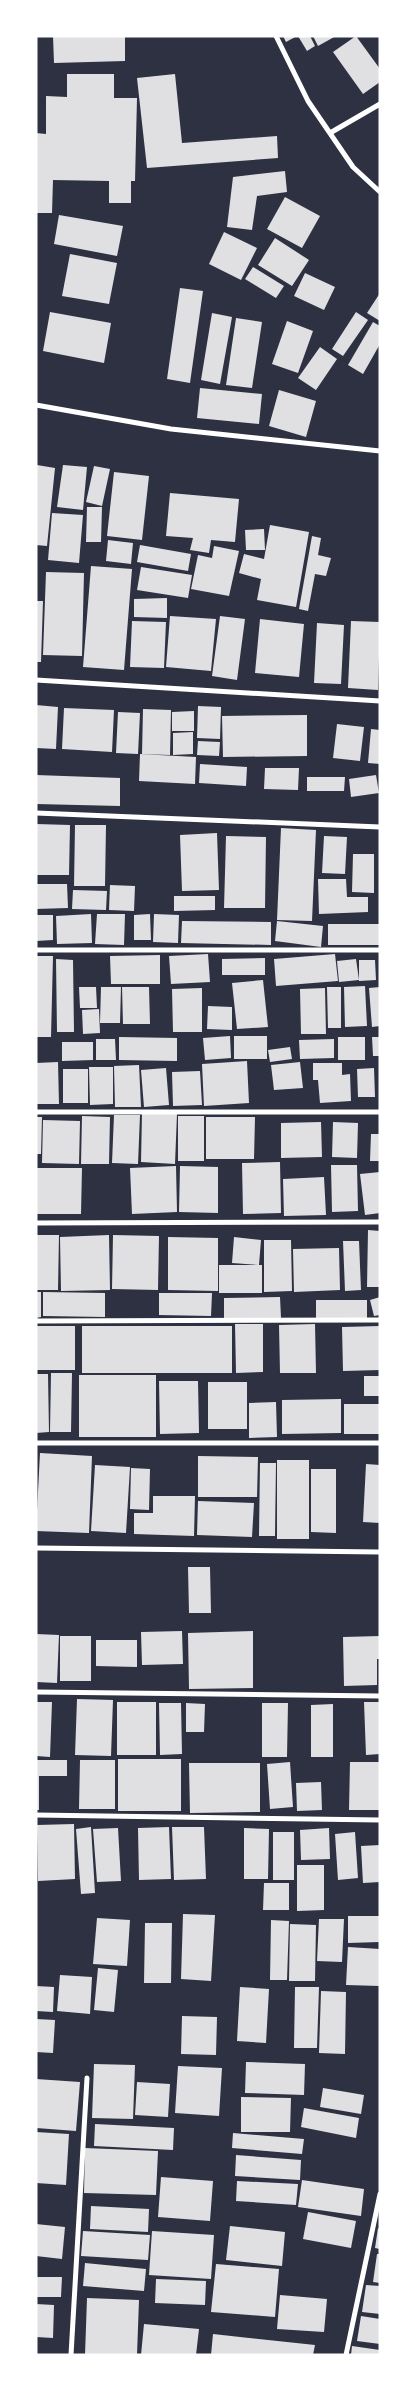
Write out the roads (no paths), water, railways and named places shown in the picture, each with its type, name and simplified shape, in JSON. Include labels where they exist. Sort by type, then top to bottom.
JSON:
[{"type":"street","points":[[276,36],[308,101],[353,167],[380,192]]},
{"type":"street","points":[[330,133],[380,104]]},
{"type":"street","points":[[36,405],[171,429],[380,451]]},
{"type":"street","points":[[36,680],[380,702]]},
{"type":"street","points":[[36,813],[380,827]]},
{"type":"street","points":[[36,950],[380,950]]},
{"type":"street","points":[[36,1112],[380,1112]]},
{"type":"street","points":[[36,1223],[380,1222]]},
{"type":"street","points":[[36,1321],[380,1320]]},
{"type":"street","points":[[36,1443],[380,1443]]},
{"type":"street","points":[[36,1548],[380,1552]]},
{"type":"street","points":[[36,1692],[380,1696]]},
{"type":"street","points":[[36,1815],[380,1820]]},
{"type":"street","points":[[71,2355],[87,2078]]},
{"type":"street","points":[[346,2355],[380,2194]]}]
